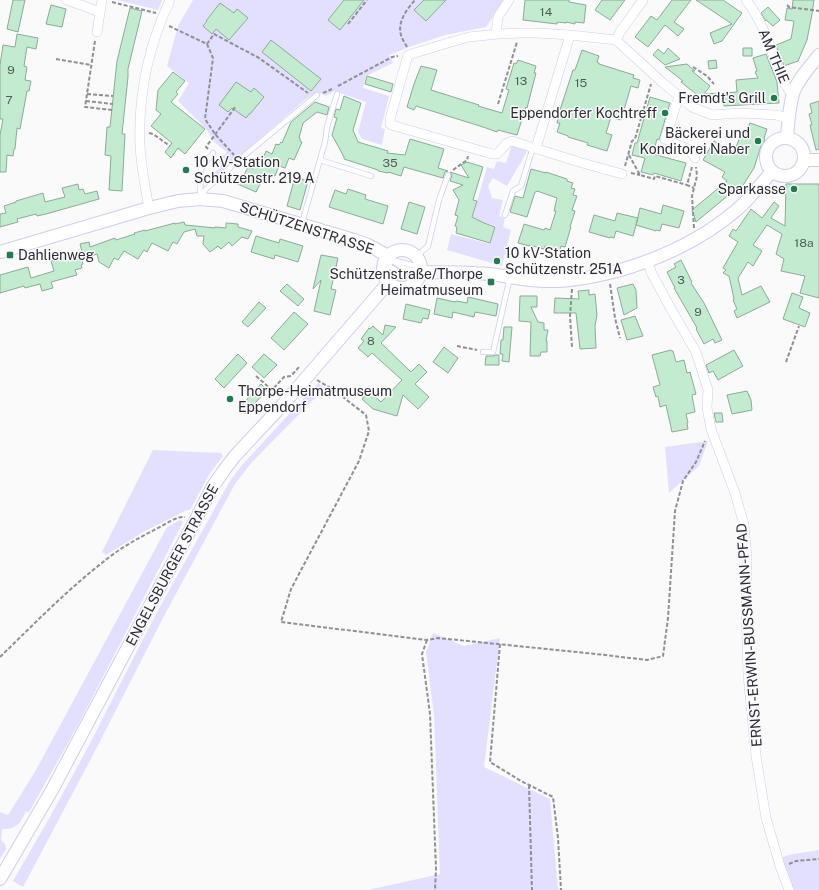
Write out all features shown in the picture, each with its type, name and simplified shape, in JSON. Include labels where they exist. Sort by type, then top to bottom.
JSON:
[{"type":"street","points":[[67,0],[100,12]]},
{"type":"street","points":[[97,32],[102,0]]},
{"type":"street","points":[[149,208],[141,162],[140,132],[144,80],[161,18],[170,0]]},
{"type":"street","points":[[496,34],[498,17],[509,0]]},
{"type":"street","points":[[616,40],[643,0]]},
{"type":"street","name":"AM THIE","points":[[746,0],[757,16],[767,37],[783,81],[792,95]]},
{"type":"street","points":[[622,174],[512,142],[507,143],[497,154],[492,154],[390,124],[390,119],[408,56],[451,42],[496,34],[520,33],[570,35],[616,40],[692,107],[712,115],[739,113],[776,115],[789,118]]},
{"type":"street","points":[[534,148],[570,35]]},
{"type":"street","name":"AM THIE","points":[[787,138],[792,95],[797,84],[819,55]]},
{"type":"street","points":[[679,96],[665,139],[690,150],[694,158]]},
{"type":"street","points":[[780,138],[787,138],[794,140],[799,144],[804,153],[804,160],[800,169],[791,175],[781,175],[772,171],[766,159],[768,149],[774,141],[780,138]]},
{"type":"street","points":[[804,160],[819,160]]},
{"type":"street","name":"SCHÜTZENSTRASSE","points":[[419,272],[462,272],[490,274],[547,282],[572,280],[608,273],[648,262],[665,255],[715,227],[741,206],[772,171]]},
{"type":"street","name":"SCHÜTZENSTRASSE","points":[[0,252],[149,208],[178,201],[200,199],[223,201],[354,240],[373,247],[390,258]]},
{"type":"street","points":[[406,250],[417,256],[421,263],[419,272],[420,278],[417,283],[400,289],[388,283],[383,272],[383,266],[385,260],[390,258],[393,252],[406,250]]},
{"type":"street","name":"ERNST-ERWIN-BUSSMANN-PFAD","points":[[648,262],[651,272],[696,352],[708,390],[707,408],[711,429],[735,493],[744,525],[747,558],[746,603],[748,675],[756,756],[766,818],[780,866],[789,890]]},
{"type":"street","name":"ENGELSBURGER STRASSE","points":[[0,879],[62,771],[213,486],[234,457],[304,371],[388,283]]},
{"type":"lane","points":[[301,225],[337,94]]},
{"type":"lane","points":[[200,199],[206,189],[316,96]]},
{"type":"lane","points":[[505,215],[513,191],[521,186],[534,148]]},
{"type":"lane","points":[[200,199],[201,169],[213,153]]},
{"type":"lane","points":[[320,160],[371,176]]},
{"type":"lane","points":[[417,256],[428,246],[439,200],[448,175]]},
{"type":"lane","points":[[390,258],[389,266],[411,280],[419,272]]},
{"type":"lane","name":"SCHÜTZENSTRASSE","points":[[390,258],[403,268],[419,272]]},
{"type":"lane","points":[[483,352],[493,352],[510,277]]},
{"type":"path","points":[[348,24],[367,0]]},
{"type":"path","points":[[207,44],[214,34],[259,58],[316,96],[339,86],[392,57],[408,56],[400,30],[404,15],[415,0]]},
{"type":"path","points":[[112,2],[161,18],[207,44],[213,58],[205,119],[215,134],[239,160]]},
{"type":"path","points":[[787,5],[789,7],[819,11]]},
{"type":"path","points":[[97,32],[86,107],[112,110]]},
{"type":"path","points":[[498,104],[520,33]]},
{"type":"path","points":[[56,58],[91,66]]},
{"type":"path","points":[[693,67],[707,76],[714,84]]},
{"type":"path","points":[[622,174],[632,141],[635,139],[654,75]]},
{"type":"path","points":[[87,94],[114,96]]},
{"type":"path","points":[[86,101],[113,104]]},
{"type":"path","points":[[213,153],[206,147],[236,106]]},
{"type":"path","points":[[140,132],[154,134],[170,146]]},
{"type":"path","points":[[448,175],[467,160],[471,148]]},
{"type":"path","points":[[628,154],[640,175],[654,179],[655,176],[694,188]]},
{"type":"path","points":[[687,185],[694,158]]},
{"type":"path","points":[[694,158],[697,176],[692,196],[694,227],[697,238]]},
{"type":"path","points":[[608,273],[615,318],[620,338]]},
{"type":"path","points":[[572,280],[570,316],[572,347]]},
{"type":"path","points":[[786,362],[799,326]]},
{"type":"path","points":[[456,346],[483,352]]},
{"type":"path","points":[[256,376],[272,390],[284,378],[304,371],[334,390],[366,414],[369,431],[359,461],[291,589],[281,622],[426,640],[438,638],[647,660],[663,656],[668,618],[675,511],[683,481],[696,462],[711,429]]},
{"type":"path","points":[[0,657],[55,604],[103,562],[157,528],[180,517],[196,519]]},
{"type":"path","points":[[426,640],[422,654],[430,714],[436,869],[435,890]]},
{"type":"path","points":[[500,644],[490,762],[552,797],[558,838],[561,890]]},
{"type":"path","points":[[529,785],[532,890]]},
{"type":"path","points":[[780,866],[796,861],[819,859]]},
{"type":"shaded area","points":[[117,0],[162,0],[158,10]]},
{"type":"shaded area","points":[[193,0],[505,0],[486,27],[445,35],[389,55],[393,63],[366,76],[363,88],[389,96],[381,128],[385,129],[382,145],[362,139],[358,132],[366,102],[334,91],[326,96],[318,92],[306,99],[236,159],[210,185],[207,182],[223,163],[220,160],[227,152],[214,142],[206,129],[178,101],[189,83],[167,66],[178,26]]},
{"type":"shaded area","points":[[512,145],[528,150],[507,186],[493,178],[488,186],[492,198],[503,200],[499,216],[505,218],[503,227],[511,230],[502,266],[447,250],[451,234],[490,244],[496,226],[472,219],[487,167],[494,169],[497,161],[506,163]]},
{"type":"shaded area","points":[[389,266],[411,280],[407,282],[398,282],[394,280],[389,275]]},
{"type":"shaded area","points":[[318,383],[325,388],[252,462],[235,484],[163,618],[23,887],[13,881],[87,749],[156,614],[230,481],[242,465]]},
{"type":"shaded area","points":[[708,441],[699,466],[669,493],[665,447]]},
{"type":"shaded area","points":[[153,450],[221,453],[223,456],[210,473],[190,510],[187,510],[145,531],[106,555],[102,552]]},
{"type":"shaded area","points":[[180,520],[183,522],[77,727],[29,812],[26,811],[20,822],[15,827],[2,829],[1,840],[5,844],[6,849],[0,859],[0,812],[8,815],[36,770],[167,527]]},
{"type":"shaded area","points":[[433,633],[464,646],[500,638],[484,767],[550,799],[558,889],[566,890],[368,890],[440,874],[434,715],[426,652]]},
{"type":"shaded area","points":[[819,850],[819,890],[794,890],[781,862],[781,858],[788,855]]},
{"type":"building","points":[[13,0],[25,0],[18,32],[7,29]]},
{"type":"building","points":[[344,0],[364,0],[340,30],[328,20]]},
{"type":"building","points":[[424,0],[446,0],[426,21],[414,10]]},
{"type":"building","points":[[525,0],[569,0],[569,2],[586,5],[584,23],[575,22],[575,24],[557,22],[557,24],[523,20]]},
{"type":"building","points":[[602,0],[625,0],[610,20],[595,10]]},
{"type":"building","points":[[672,0],[691,0],[674,22],[684,29],[678,36],[665,25],[648,47],[635,37],[651,16],[657,20]]},
{"type":"building","points":[[696,0],[723,0],[742,13],[722,41],[714,44],[710,33],[732,24]]},
{"type":"building","points":[[793,0],[814,0],[807,40],[798,61],[784,66],[776,45],[791,39],[794,21],[785,20],[787,8],[792,9]]},
{"type":"building","points":[[220,3],[234,13],[237,9],[248,18],[229,40],[216,29],[212,34],[203,26]]},
{"type":"building","points":[[51,5],[66,9],[62,27],[46,24]]},
{"type":"building","points":[[768,7],[780,20],[773,26],[766,21],[761,13]]},
{"type":"building","points":[[130,8],[142,11],[128,69],[122,134],[125,134],[122,191],[109,190],[111,156],[105,155],[107,127],[110,127],[117,61]]},
{"type":"building","points":[[17,34],[38,38],[36,49],[27,47],[24,66],[27,67],[25,80],[31,81],[29,91],[27,91],[20,129],[17,128],[15,149],[13,156],[7,155],[6,172],[0,172],[0,135],[3,119],[0,119],[0,65],[3,45],[15,47]]},
{"type":"building","points":[[271,40],[321,79],[311,91],[262,52]]},
{"type":"building","points":[[668,48],[680,59],[665,65],[653,55],[658,49],[664,54]]},
{"type":"building","points":[[743,48],[752,48],[752,56],[743,56]]},
{"type":"building","points":[[582,50],[599,56],[597,62],[599,64],[634,75],[633,78],[640,80],[638,88],[631,86],[621,120],[611,117],[606,133],[612,135],[607,151],[587,145],[588,143],[557,132],[560,123],[557,123],[559,113],[573,70],[575,70]]},
{"type":"building","points":[[766,54],[777,82],[779,103],[724,106],[723,93],[737,92],[736,80],[758,78],[755,72],[757,71],[753,58]]},
{"type":"building","points":[[518,60],[536,66],[534,73],[536,73],[527,108],[526,107],[517,135],[498,130],[497,132],[416,106],[414,110],[407,107],[421,66],[437,70],[431,90],[502,113],[509,90],[506,89],[514,63],[516,64]]},
{"type":"building","points":[[716,60],[717,68],[709,69],[708,61]]},
{"type":"building","points":[[687,64],[695,71],[692,71],[710,86],[704,94],[720,93],[711,103],[702,96],[701,98],[665,67]]},
{"type":"building","points":[[173,72],[185,81],[176,92],[178,94],[171,102],[205,129],[185,154],[178,148],[171,158],[165,152],[172,143],[151,126],[161,114],[156,110],[158,90]]},
{"type":"building","points":[[367,76],[393,84],[391,92],[365,84]]},
{"type":"building","points":[[236,82],[251,92],[254,88],[264,97],[246,118],[232,108],[228,112],[219,105]]},
{"type":"building","points":[[344,96],[361,103],[353,130],[358,142],[388,151],[387,153],[405,155],[410,139],[444,149],[438,168],[448,171],[445,172],[443,178],[404,167],[401,176],[378,171],[344,159],[332,135],[337,118],[334,117],[336,109],[340,110]]},
{"type":"building","points":[[650,97],[670,103],[659,140],[657,139],[653,154],[686,163],[681,181],[654,173],[653,175],[641,172],[645,158],[632,155],[635,143],[637,143]]},
{"type":"building","points":[[819,101],[819,149],[816,150],[809,114],[812,113],[810,104]]},
{"type":"building","points":[[315,102],[329,107],[327,115],[317,112],[303,123],[299,138],[302,142],[294,160],[289,158],[285,168],[279,166],[275,176],[270,174],[266,184],[261,182],[256,192],[235,183],[238,175],[243,177],[248,167],[253,169],[257,159],[262,161],[266,151],[272,154],[276,144],[279,145],[281,142],[282,143],[291,122]]},
{"type":"building","points":[[750,123],[767,129],[765,139],[762,147],[761,146],[754,168],[740,190],[737,188],[696,222],[692,210],[727,181],[722,177],[725,172],[703,160],[714,141],[734,153],[742,131],[746,133]]},
{"type":"building","points":[[467,162],[483,167],[473,200],[477,201],[472,217],[495,227],[490,243],[456,233],[457,227],[455,226],[458,216],[455,215],[459,200],[453,190],[463,185],[450,181],[452,175],[450,172],[469,178],[461,165]]},
{"type":"building","points":[[531,169],[567,179],[567,181],[573,183],[571,188],[575,189],[573,195],[577,196],[572,210],[575,211],[565,247],[561,246],[560,250],[545,246],[544,249],[518,243],[524,224],[544,230],[545,228],[550,230],[556,211],[554,211],[557,198],[537,191],[535,192],[527,217],[510,212],[515,196],[523,198]]},
{"type":"building","points":[[295,177],[308,181],[300,210],[287,206]]},
{"type":"building","points":[[78,184],[79,190],[83,189],[85,194],[97,191],[99,199],[46,214],[37,216],[36,214],[17,219],[18,222],[0,227],[0,214],[6,213],[4,206],[43,193],[45,202],[65,197],[62,188]]},
{"type":"building","points":[[786,184],[819,184],[819,298],[800,293],[805,276],[781,271],[784,259],[776,254],[782,234],[767,225],[753,245],[762,251],[753,266],[748,262],[738,278],[742,295],[761,286],[770,302],[737,318],[734,311],[737,309],[733,300],[729,276],[723,273],[726,270],[723,268],[738,242],[729,236],[733,229],[736,231],[751,209],[762,218],[774,202],[779,206],[771,218],[785,226]]},
{"type":"building","points":[[348,189],[366,195],[365,199],[388,206],[383,224],[329,207],[335,190],[346,194]]},
{"type":"building","points":[[409,202],[425,207],[417,234],[401,229]]},
{"type":"building","points":[[663,205],[684,211],[679,228],[662,224],[660,231],[656,231],[636,225],[640,208],[661,214]]},
{"type":"building","points":[[617,213],[638,218],[633,236],[616,231],[614,238],[610,238],[589,232],[594,215],[615,221]]},
{"type":"building","points":[[184,222],[185,225],[215,228],[226,228],[226,223],[238,224],[238,227],[252,231],[248,239],[242,237],[232,246],[229,242],[221,249],[218,246],[210,252],[203,244],[204,236],[197,236],[195,229],[184,232],[177,244],[173,242],[168,251],[152,243],[147,252],[144,250],[138,259],[124,251],[118,260],[114,258],[109,268],[99,262],[97,254],[84,259],[80,244],[89,242],[90,247],[115,238],[116,240],[145,230]]},
{"type":"building","points":[[256,236],[279,243],[280,239],[303,246],[298,262],[275,255],[274,259],[251,252]]},
{"type":"building","points":[[79,253],[83,264],[81,265],[82,268],[75,270],[77,275],[51,282],[53,288],[42,291],[40,284],[25,288],[24,286],[0,293],[0,275],[28,267],[31,278],[54,271],[51,261]]},
{"type":"building","points":[[321,255],[338,258],[331,289],[336,290],[330,315],[314,311],[321,280],[313,289]]},
{"type":"building","points":[[681,260],[692,282],[691,283],[704,303],[722,340],[715,343],[713,339],[704,344],[696,329],[697,328],[674,288],[667,272],[676,267],[674,264]]},
{"type":"building","points":[[287,284],[304,299],[298,306],[280,291]]},
{"type":"building","points":[[633,284],[636,290],[637,308],[624,315],[617,288]]},
{"type":"building","points":[[589,290],[589,295],[595,294],[597,315],[595,326],[596,348],[580,349],[576,313],[554,313],[555,298],[579,299],[578,291]]},
{"type":"building","points":[[792,293],[803,297],[799,308],[810,313],[805,327],[783,319]]},
{"type":"building","points":[[520,296],[537,296],[537,307],[531,307],[538,322],[544,323],[544,330],[548,330],[546,341],[547,352],[541,352],[540,356],[530,356],[531,322],[519,321]]},
{"type":"building","points":[[468,297],[498,304],[496,316],[475,312],[474,317],[453,312],[452,318],[434,314],[437,298],[467,303]]},
{"type":"building","points":[[259,302],[266,308],[248,327],[242,322]]},
{"type":"building","points":[[406,304],[430,310],[428,319],[423,318],[421,323],[403,319]]},
{"type":"building","points":[[294,312],[308,324],[284,350],[271,338]]},
{"type":"building","points":[[635,316],[643,336],[627,340],[621,320]]},
{"type":"building","points":[[385,325],[396,327],[381,343],[411,372],[419,364],[427,372],[415,384],[429,397],[418,409],[403,395],[397,416],[373,409],[362,399],[369,391],[381,402],[402,380],[372,353],[368,357],[358,348],[364,341],[361,339],[369,328],[370,329],[373,326],[383,335]]},
{"type":"building","points":[[504,327],[512,327],[509,362],[502,361],[503,354],[500,354]]},
{"type":"building","points":[[444,347],[458,358],[448,373],[433,362]]},
{"type":"building","points":[[671,350],[673,351],[676,362],[684,360],[687,373],[690,372],[696,394],[692,395],[695,412],[686,414],[688,429],[672,432],[666,405],[660,407],[658,396],[656,397],[653,387],[660,385],[652,355]]},
{"type":"building","points":[[734,350],[743,366],[718,380],[713,371],[709,373],[706,365]]},
{"type":"building","points":[[238,354],[247,363],[224,388],[215,379]]},
{"type":"building","points":[[264,354],[277,365],[264,378],[252,367]]},
{"type":"building","points":[[499,355],[499,365],[485,365],[486,356]]},
{"type":"building","points":[[261,384],[267,390],[245,414],[239,408]]},
{"type":"building","points":[[747,391],[751,400],[752,410],[732,414],[727,395]]},
{"type":"building","points":[[714,413],[722,413],[723,422],[716,422]]},
{"type":"place","name":"Fremdt's Grill","points":[[774,98]]},
{"type":"place","name":"Eppendorfer Kochtreff","points":[[665,113]]},
{"type":"place","name":"Bäckerei und Konditorei Naber","points":[[758,141]]},
{"type":"place","name":"10 kV-Station Schützenstr. 219 A","points":[[186,170]]},
{"type":"place","name":"Sparkasse","points":[[794,189]]},
{"type":"place","name":"Dahlienweg","points":[[10,255]]},
{"type":"place","name":"10 kV-Station Schützenstr. 251A","points":[[497,261]]},
{"type":"place","name":"Schützenstraße/Thorpe Heimatmuseum","points":[[491,282]]},
{"type":"place","name":"Thorpe-Heimatmuseum Eppendorf","points":[[230,399]]}]
